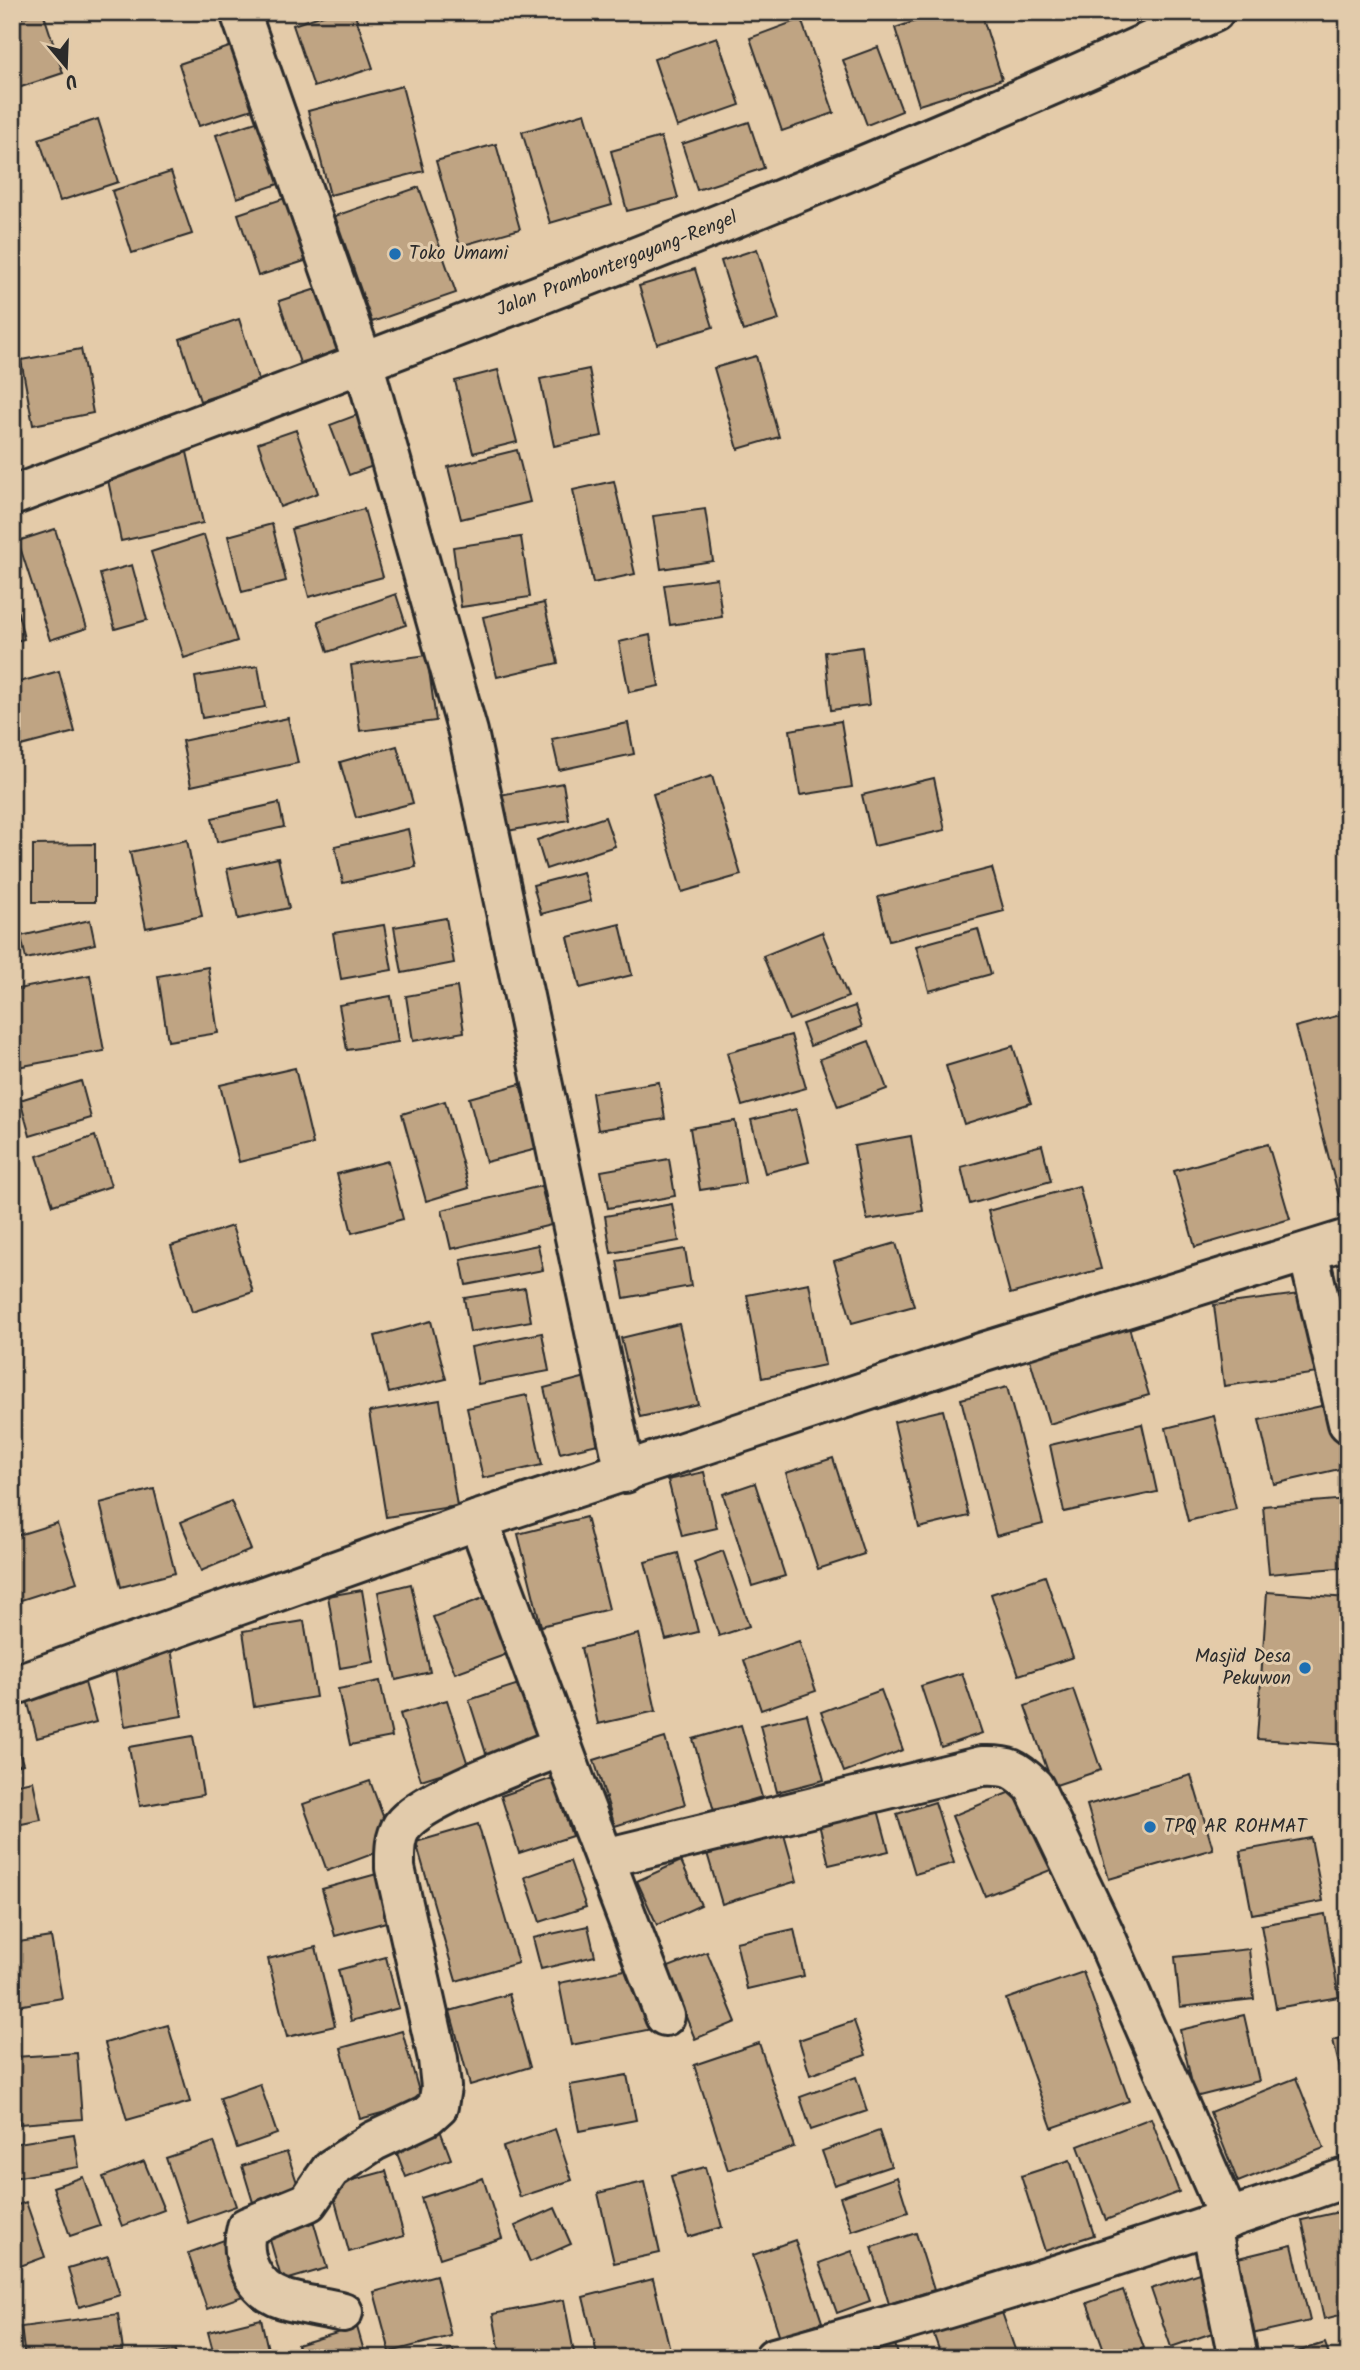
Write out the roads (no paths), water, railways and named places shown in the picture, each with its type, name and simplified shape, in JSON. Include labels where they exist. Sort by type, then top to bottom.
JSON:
[{"type":"street","points":[[240,12],[363,362],[468,732],[625,1473]]},
{"type":"street","name":"Jalan Prambontergayang-Rengel","points":[[12,496],[733,220],[1071,78],[1214,12]]},
{"type":"street","points":[[12,1686],[478,1520],[984,1352],[1348,1239]]},
{"type":"street","points":[[1308,1252],[1348,1423]]},
{"type":"street","points":[[478,1520],[665,2016]]},
{"type":"street","points":[[343,2312],[282,2298],[262,2288],[250,2272],[243,2241],[247,2227],[308,2202],[331,2169],[374,2141],[427,2116],[438,2106],[442,2087],[438,2059],[395,1868],[394,1847],[400,1828],[411,1815],[446,1796],[562,1746]]},
{"type":"street","points":[[605,1858],[982,1766],[1003,1765],[1018,1771],[1034,1787],[1104,1933],[1220,2222],[1238,2358]]},
{"type":"street","points":[[774,2358],[911,2320],[1220,2222],[1348,2177]]},
{"type":"place","name":"Toko Umami","points":[[395,254]]},
{"type":"place","name":"Masjid Desa Pekuwon","points":[[1305,1668]]},
{"type":"place","name":"TPQ AR ROHMAT","points":[[1150,1827]]}]
